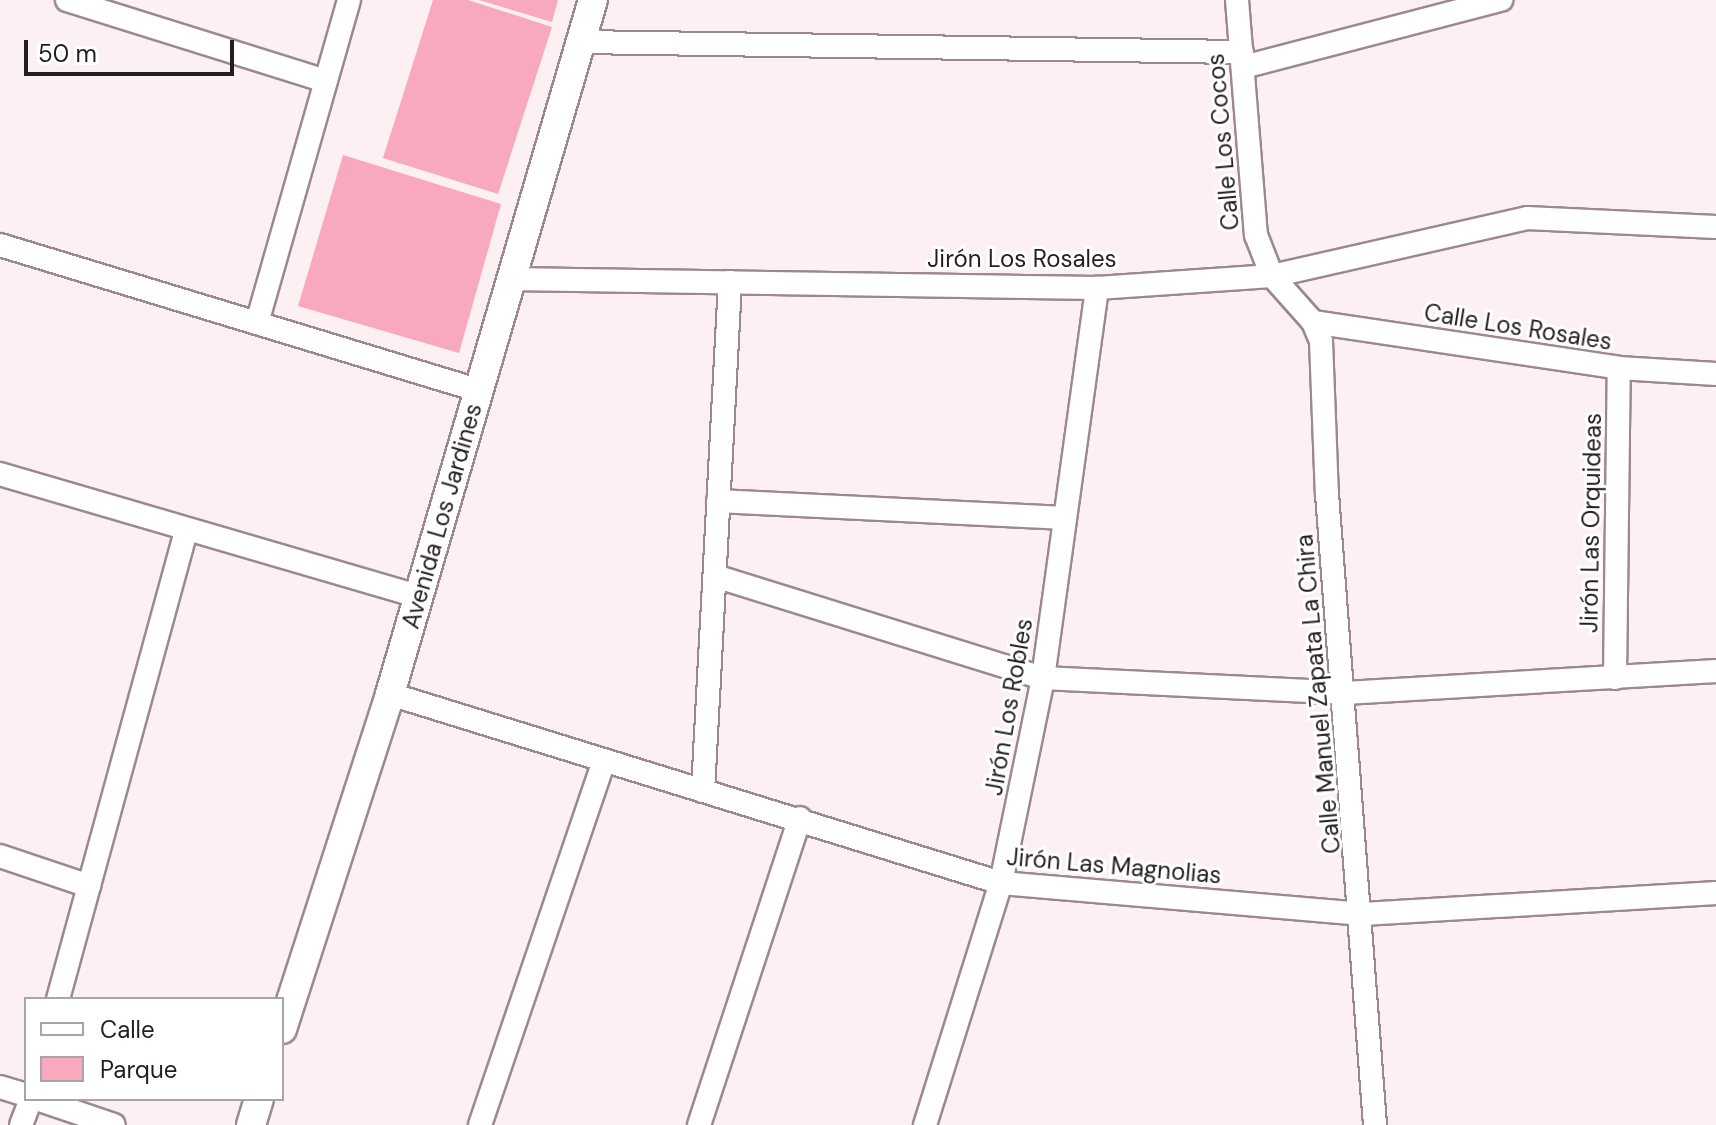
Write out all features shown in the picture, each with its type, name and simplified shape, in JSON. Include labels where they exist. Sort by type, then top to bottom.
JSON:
[{"type":"street","points":[[67,0],[326,81]]},
{"type":"street","points":[[257,323],[349,0]]},
{"type":"street","name":"Avenida Los Jardines","points":[[284,1023],[390,694],[593,0]]},
{"type":"street","name":"Calle Los Cocos","points":[[1237,0],[1256,235],[1272,276]]},
{"type":"street","points":[[580,42],[1242,60],[1501,0]]},
{"type":"street","name":"Jirón Los Rosales","points":[[511,279],[1097,288],[1272,276],[1527,218],[1716,227]]},
{"type":"street","points":[[0,245],[478,390]]},
{"type":"street","name":"Calle Manuel Zapata La Chira","points":[[1272,276],[1313,322],[1321,341],[1327,494],[1363,914],[1375,1125]]},
{"type":"street","points":[[703,791],[730,282]]},
{"type":"street","name":"Jirón Los Robles","points":[[925,1125],[1001,883],[1043,678],[1097,288]]},
{"type":"street","name":"Calle Los Rosales","points":[[1313,322],[1619,368],[1716,374]]},
{"type":"street","name":"Jirón Las Orquideas","points":[[1615,678],[1619,368]]},
{"type":"street","points":[[0,474],[418,596]]},
{"type":"street","points":[[718,501],[1065,518]]},
{"type":"street","points":[[59,997],[187,529]]},
{"type":"street","points":[[715,576],[1043,678],[1345,693],[1716,671]]},
{"type":"street","name":"Jirón Las Magnolias","points":[[390,694],[800,818],[1001,883],[1363,914],[1716,893]]},
{"type":"street","points":[[480,1125],[604,760]]},
{"type":"street","points":[[699,1125],[800,818]]},
{"type":"street","points":[[0,856],[89,886]]},
{"type":"street","points":[[0,1087],[24,1096]]},
{"type":"street","points":[[21,1125],[27,1101]]},
{"type":"street","points":[[43,1101],[114,1125]]},
{"type":"street","points":[[251,1125],[258,1101]]},
{"type":"green space","points":[[433,0],[468,0],[552,27],[498,194],[383,158]]},
{"type":"green space","points":[[479,0],[558,0],[552,22]]},
{"type":"green space","points":[[343,155],[501,204],[459,353],[298,306]]}]
